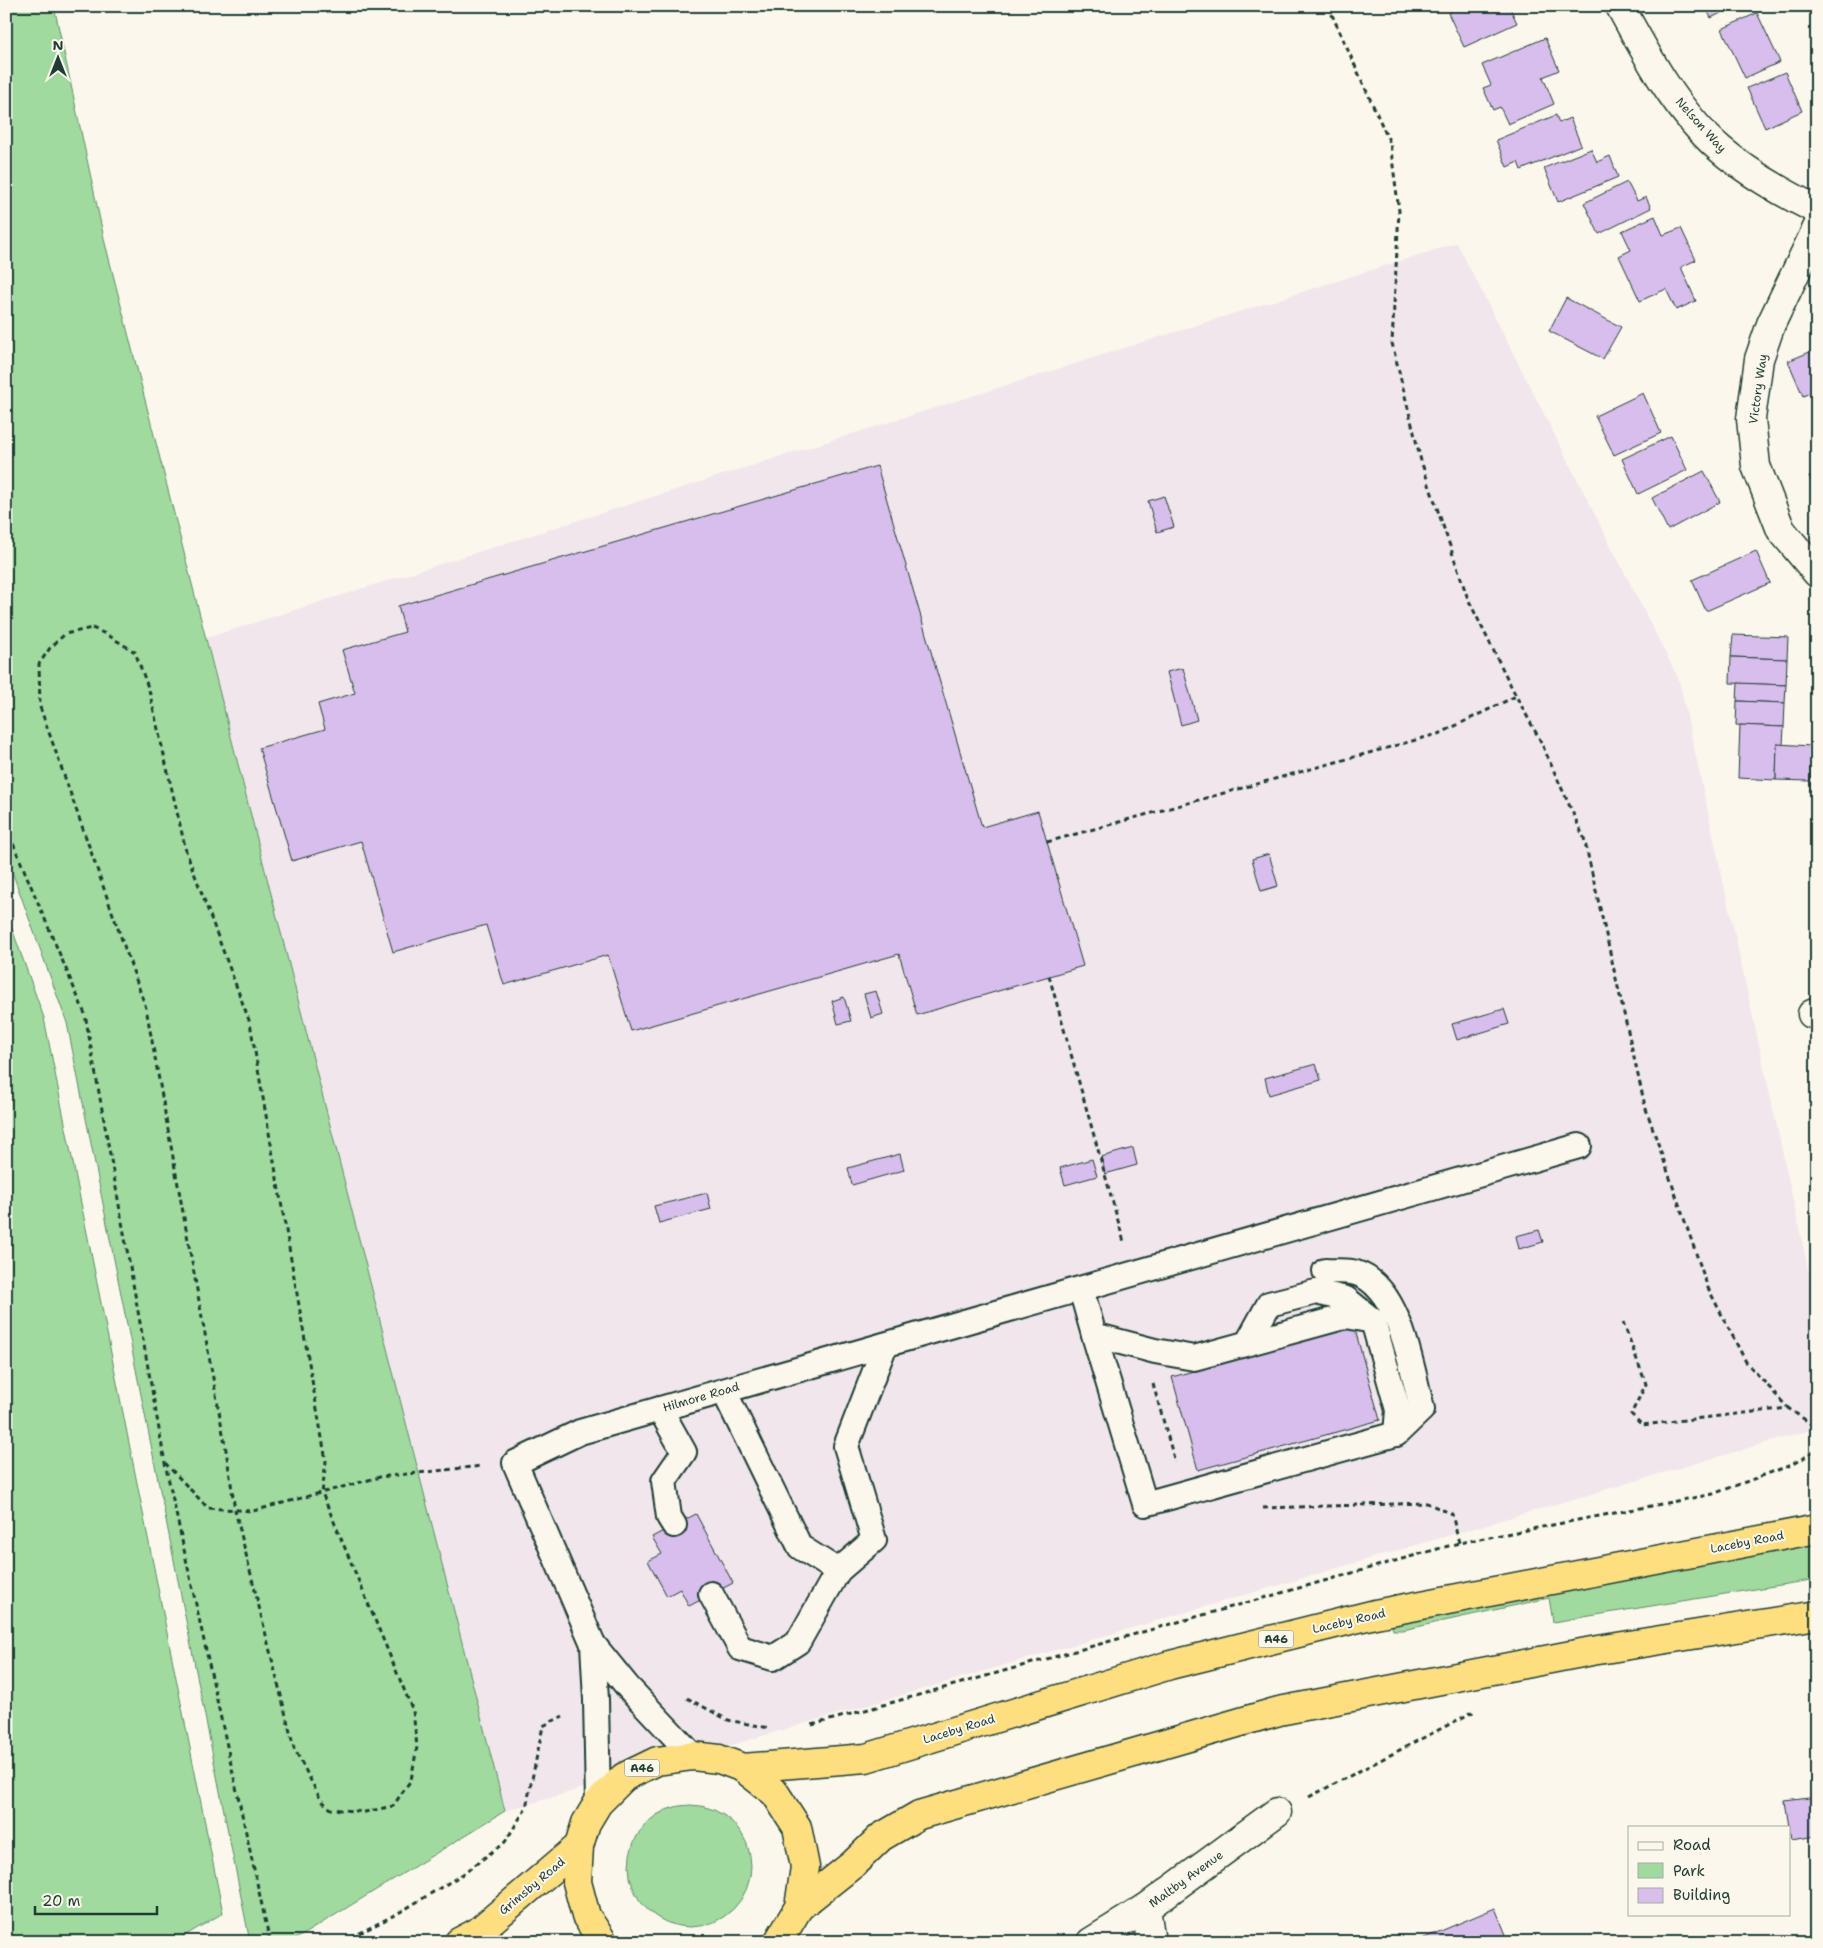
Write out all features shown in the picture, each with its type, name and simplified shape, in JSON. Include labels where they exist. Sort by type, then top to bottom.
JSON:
[{"type":"highway","name":"Laceby Road","points":[[742,1768],[866,1758],[1170,1665],[1375,1614],[1817,1529]]},
{"type":"highway","name":"A46","points":[[798,1907],[852,1865],[881,1837],[919,1815],[1279,1711],[1592,1651],[1817,1615]]},
{"type":"highway","name":"A46","points":[[603,1942],[586,1916],[577,1882],[579,1846],[586,1823],[598,1803],[624,1777],[657,1760],[693,1756],[719,1759],[742,1768],[775,1793],[796,1827],[805,1867],[798,1907],[778,1942]]},
{"type":"highway","name":"Grimsby Road","points":[[459,1942],[478,1932],[579,1846]]},
{"type":"street","name":"Nelson Way","points":[[1620,6],[1652,64],[1688,115],[1720,149],[1788,196],[1817,210]]},
{"type":"street","name":"Victory Way","points":[[1817,228],[1772,324],[1759,359],[1751,419],[1756,466],[1781,530],[1817,573]]},
{"type":"street","name":"Maltby Avenue","points":[[1092,1942],[1146,1908],[1278,1812]]},
{"type":"street","points":[[1146,1908],[1151,1942]]},
{"type":"lane","name":"Hilmore Road","points":[[515,1463],[580,1432],[1579,1146]]},
{"type":"lane","points":[[1082,1289],[1145,1504],[1396,1434],[1422,1409],[1399,1322],[1381,1288],[1356,1272],[1325,1271]]},
{"type":"lane","points":[[1248,1342],[1269,1304],[1316,1292],[1346,1299],[1373,1321],[1398,1410],[1396,1434]]},
{"type":"lane","points":[[1094,1335],[1155,1351],[1194,1358],[1347,1316],[1373,1321]]},
{"type":"lane","points":[[711,1594],[740,1648],[773,1658],[798,1642],[838,1571],[874,1540],[846,1446],[885,1345]]},
{"type":"lane","points":[[724,1391],[800,1546],[838,1571]]},
{"type":"lane","points":[[660,1409],[684,1452],[664,1481],[669,1516],[674,1525]]},
{"type":"lane","points":[[515,1463],[593,1644],[627,1686],[693,1756]]},
{"type":"lane","points":[[593,1644],[598,1803]]},
{"type":"path","points":[[1328,6],[1390,142],[1399,211],[1392,343],[1421,461],[1468,599],[1540,740],[1584,838],[1645,1106],[1708,1288],[1746,1362],[1788,1408],[1817,1428]]},
{"type":"path","points":[[92,628],[106,634],[135,652],[149,690],[186,851],[250,1023],[326,1461],[322,1493],[413,1712],[417,1747],[410,1780],[394,1806],[365,1812],[331,1809],[321,1800],[294,1748],[235,1510],[226,1450],[146,1008],[40,707],[39,664],[50,648],[65,634],[92,628]]},
{"type":"path","points":[[1047,842],[1441,733],[1516,696]]},
{"type":"path","points":[[6,827],[85,1014],[165,1463],[270,1942]]},
{"type":"path","points":[[1623,1322],[1646,1384],[1631,1414],[1642,1424],[1788,1408]]},
{"type":"path","points":[[805,1726],[1459,1543],[1713,1494],[1791,1466],[1817,1450]]},
{"type":"path","points":[[165,1463],[208,1508],[253,1511],[380,1477],[515,1463]]},
{"type":"path","points":[[681,1694],[728,1720],[776,1730]]},
{"type":"path","points":[[343,1942],[463,1874],[505,1842],[526,1808],[543,1726],[596,1700]]},
{"type":"path","points":[[1278,1812],[1480,1709]]},
{"type":"shaded area","points":[[1457,243],[1679,680],[1817,1310],[1817,1428],[505,1811],[206,638]]},
{"type":"green space","points":[[6,6],[54,6],[105,243],[505,1811],[299,1937],[287,1942],[250,1942],[67,1023],[6,855]]},
{"type":"green space","points":[[6,912],[44,1018],[223,1913],[174,1942],[6,1942]]},
{"type":"green space","points":[[1817,1540],[1817,1579],[1553,1622],[1549,1598],[1403,1630],[1393,1630],[1390,1619]]},
{"type":"green space","points":[[690,1805],[713,1810],[733,1823],[746,1843],[751,1866],[746,1889],[733,1909],[713,1922],[690,1927],[667,1922],[647,1909],[634,1889],[629,1866],[634,1843],[647,1823],[667,1810]]},
{"type":"building","points":[[1463,6],[1509,6],[1517,23],[1464,47],[1448,13]]},
{"type":"building","points":[[1705,6],[1735,6],[1711,18]]},
{"type":"building","points":[[1757,13],[1780,62],[1745,78],[1722,29]]},
{"type":"building","points":[[1545,38],[1559,70],[1543,77],[1554,104],[1508,124],[1500,107],[1493,110],[1483,88],[1491,85],[1482,65]]},
{"type":"building","points":[[1785,72],[1802,111],[1765,128],[1747,88]]},
{"type":"building","points":[[1556,115],[1559,123],[1570,118],[1581,145],[1521,170],[1518,162],[1507,167],[1496,140]]},
{"type":"building","points":[[1591,149],[1597,162],[1610,156],[1618,177],[1558,202],[1544,168]]},
{"type":"building","points":[[1627,182],[1637,201],[1646,197],[1651,208],[1599,234],[1584,203]]},
{"type":"building","points":[[1655,216],[1663,235],[1681,228],[1696,260],[1681,267],[1696,301],[1676,310],[1666,289],[1640,301],[1619,256],[1631,250],[1622,231]]},
{"type":"building","points":[[1566,298],[1621,327],[1603,359],[1549,331]]},
{"type":"building","points":[[1817,349],[1817,390],[1803,396],[1788,361]]},
{"type":"building","points":[[1643,393],[1661,433],[1614,455],[1595,416]]},
{"type":"building","points":[[1671,436],[1687,470],[1638,494],[1622,459]]},
{"type":"building","points":[[877,466],[982,827],[1038,811],[1083,966],[917,1015],[899,954],[631,1031],[608,955],[504,985],[486,925],[393,952],[361,841],[292,861],[259,748],[325,729],[318,704],[355,693],[342,650],[405,632],[398,606]]},
{"type":"building","points":[[1704,471],[1720,502],[1668,530],[1652,498]]},
{"type":"building","points":[[1817,473],[1817,493],[1809,476]]},
{"type":"building","points":[[1164,496],[1174,527],[1157,532],[1148,501]]},
{"type":"building","points":[[1756,551],[1770,583],[1706,611],[1692,580]]},
{"type":"building","points":[[1733,635],[1788,637],[1787,659],[1731,657]]},
{"type":"building","points":[[1731,657],[1787,659],[1786,685],[1730,683]]},
{"type":"building","points":[[1183,668],[1197,720],[1181,725],[1167,672]]},
{"type":"building","points":[[1738,683],[1786,685],[1785,703],[1737,701]]},
{"type":"building","points":[[1737,701],[1785,703],[1784,727],[1736,725]]},
{"type":"building","points":[[1740,725],[1784,727],[1783,745],[1777,744],[1776,780],[1738,778]]},
{"type":"building","points":[[1777,744],[1812,746],[1810,781],[1776,780]]},
{"type":"building","points":[[1812,746],[1817,746],[1817,798],[1810,798]]},
{"type":"building","points":[[1269,854],[1278,886],[1261,891],[1252,859]]},
{"type":"building","points":[[876,991],[883,1014],[871,1018],[864,994]]},
{"type":"building","points":[[844,997],[851,1021],[838,1024],[832,1001]]},
{"type":"building","points":[[1504,1009],[1509,1024],[1457,1040],[1452,1024]]},
{"type":"building","points":[[1316,1064],[1321,1080],[1269,1095],[1265,1078]]},
{"type":"building","points":[[1133,1148],[1137,1165],[1105,1174],[1101,1157]]},
{"type":"building","points":[[900,1154],[904,1170],[852,1185],[848,1168]]},
{"type":"building","points":[[1092,1159],[1097,1176],[1065,1185],[1060,1168]]},
{"type":"building","points":[[707,1193],[711,1209],[659,1223],[654,1206]]},
{"type":"building","points":[[1539,1230],[1543,1242],[1519,1249],[1516,1236]]},
{"type":"building","points":[[1354,1326],[1380,1420],[1198,1470],[1172,1377]]},
{"type":"building","points":[[696,1514],[733,1583],[689,1606],[680,1589],[667,1596],[648,1561],[662,1554],[652,1537]]},
{"type":"building","points":[[1817,1797],[1817,1836],[1791,1840],[1785,1801]]},
{"type":"building","points":[[1495,1908],[1509,1942],[1415,1942]]}]
